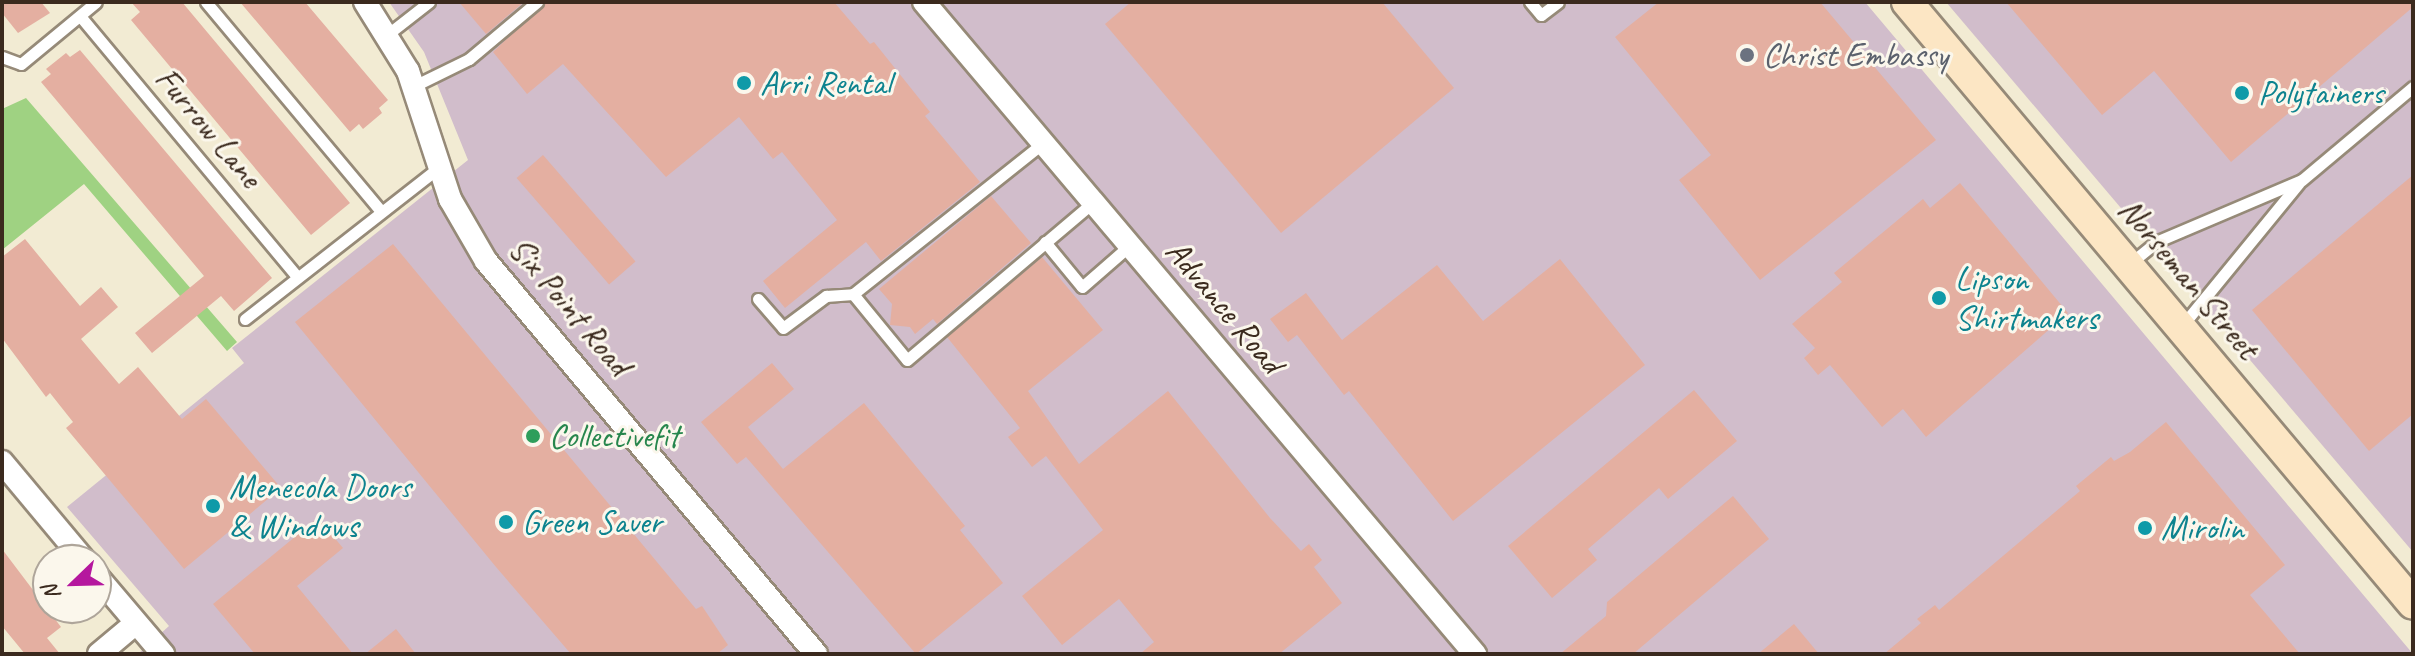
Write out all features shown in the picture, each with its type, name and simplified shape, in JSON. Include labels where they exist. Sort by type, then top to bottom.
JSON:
[{"type":"street","name":"Six Point Road","points":[[365,2],[388,34],[414,86],[438,168],[464,229],[486,261],[816,654]]},
{"type":"street","name":"Advance Road","points":[[924,2],[1475,654]]},
{"type":"street","name":"Norseman Street","points":[[1907,2],[2413,604]]},
{"type":"street","points":[[2,462],[71,544]]},
{"type":"street","points":[[112,594],[163,654]]},
{"type":"street","points":[[99,654],[136,623]]},
{"type":"lane","points":[[2,57],[21,64],[96,2]]},
{"type":"lane","points":[[206,2],[379,209]]},
{"type":"lane","points":[[388,34],[429,2]]},
{"type":"lane","points":[[414,86],[469,59],[537,2]]},
{"type":"lane","points":[[1530,2],[1541,15],[1558,2]]},
{"type":"lane","name":"Furrow Lane","points":[[80,16],[296,275]]},
{"type":"lane","points":[[2181,328],[2302,180],[2413,87]]},
{"type":"lane","points":[[758,299],[783,328],[826,296],[853,294],[1043,143]]},
{"type":"lane","points":[[245,319],[379,209],[438,168]]},
{"type":"lane","points":[[2128,265],[2158,241],[2302,180]]},
{"type":"lane","points":[[853,294],[907,360],[1093,202]]},
{"type":"lane","points":[[1045,242],[1082,287],[1129,246]]},
{"type":"shaded area","points":[[389,2],[1865,2],[2413,654],[138,654],[169,626],[112,560],[112,544],[99,544],[67,507],[244,363],[232,348],[468,160],[424,52]]},
{"type":"shaded area","points":[[1946,2],[2413,2],[2413,552]]},
{"type":"green space","points":[[26,98],[237,342],[227,351],[84,184],[2,250],[2,109]]},
{"type":"building","points":[[2,2],[41,2],[50,13],[18,33],[2,13]]},
{"type":"building","points":[[131,2],[182,2],[350,203],[311,235],[131,20],[140,12]]},
{"type":"building","points":[[240,2],[305,2],[388,100],[379,108],[382,113],[363,129],[359,124],[350,132]]},
{"type":"building","points":[[459,2],[524,2],[486,34]]},
{"type":"building","points":[[545,2],[834,2],[870,44],[874,42],[930,112],[925,116],[980,182],[881,261],[866,242],[785,308],[763,281],[837,220],[782,152],[773,159],[739,117],[666,177],[563,64],[527,94],[493,52]]},
{"type":"building","points":[[1131,2],[1382,2],[1454,88],[1281,233],[1105,24]]},
{"type":"building","points":[[1659,2],[1820,2],[1936,140],[1760,280],[1679,180],[1711,155],[1615,37]]},
{"type":"building","name":"Polytainers","points":[[2006,2],[2413,2],[2413,7],[2231,162],[2154,71],[2102,115]]},
{"type":"building","points":[[80,50],[272,278],[234,311],[221,296],[152,353],[135,333],[204,276],[41,82],[51,74],[46,69],[66,53],[70,57]]},
{"type":"building","points":[[543,155],[636,261],[609,284],[517,178]]},
{"type":"building","points":[[2413,175],[2413,414],[2369,451],[2252,310]]},
{"type":"building","name":"Lipson Shirtmakers","points":[[1960,183],[2068,313],[1926,437],[1903,409],[1882,427],[1830,365],[1818,375],[1804,358],[1815,348],[1792,324],[1842,282],[1834,273],[1923,199],[1930,208]]},
{"type":"building","points":[[991,196],[1031,243],[937,324],[933,319],[915,334],[910,327],[890,325],[892,304],[879,289]]},
{"type":"building","points":[[25,239],[80,306],[101,287],[118,307],[81,339],[119,384],[138,367],[182,419],[206,399],[281,488],[184,569],[66,428],[73,422],[50,393],[46,397],[2,338],[2,257]]},
{"type":"building","points":[[393,244],[696,609],[702,606],[728,645],[717,654],[571,654],[295,322]]},
{"type":"building","points":[[1042,257],[1103,330],[1028,391],[1079,464],[1168,391],[1270,518],[1301,551],[1309,544],[1322,560],[1314,567],[1342,603],[1279,654],[1140,654],[1154,642],[1119,599],[1062,645],[1022,596],[1103,530],[1046,456],[1032,467],[1008,437],[1020,428],[947,337]]},
{"type":"building","points":[[1560,259],[1645,365],[1453,521],[1349,391],[1344,395],[1297,335],[1288,342],[1270,319],[1306,293],[1342,340],[1437,265],[1483,321]]},
{"type":"building","points":[[772,363],[794,389],[748,427],[783,469],[864,403],[965,526],[960,530],[1003,583],[916,654],[746,457],[737,464],[701,422]]},
{"type":"building","points":[[1694,390],[1737,441],[1668,499],[1659,488],[1588,549],[1597,560],[1552,598],[1508,546]]},
{"type":"building","name":"Mirolin","points":[[2166,422],[2285,565],[2250,595],[2300,654],[1884,654],[1921,623],[1917,619],[1935,605],[1939,610],[2080,491],[2076,486],[2111,457],[2114,461],[2130,452]]},
{"type":"building","points":[[1733,496],[1769,539],[1633,654],[1560,654],[1606,616],[1607,602]]},
{"type":"building","points":[[318,518],[343,548],[297,586],[353,654],[255,654],[213,604]]},
{"type":"building","points":[[2,549],[32,589],[32,624],[59,624],[61,627],[47,638],[60,654],[25,654],[2,626]]},
{"type":"building","points":[[1794,624],[1819,654],[1758,654]]},
{"type":"building","points":[[396,629],[416,654],[365,654]]},
{"type":"place","name":"Christ Embassy","points":[[1747,55]]},
{"type":"place","name":"Arri Rental","points":[[744,83]]},
{"type":"place","name":"Polytainers","points":[[2242,93]]},
{"type":"place","name":"Lipson Shirtmakers","points":[[1939,298]]},
{"type":"place","name":"Collectivefit","points":[[533,436]]},
{"type":"place","name":"Menecola Doors & Windows","points":[[213,506]]},
{"type":"place","name":"Green Saver","points":[[506,522]]},
{"type":"place","name":"Mirolin","points":[[2145,528]]}]
